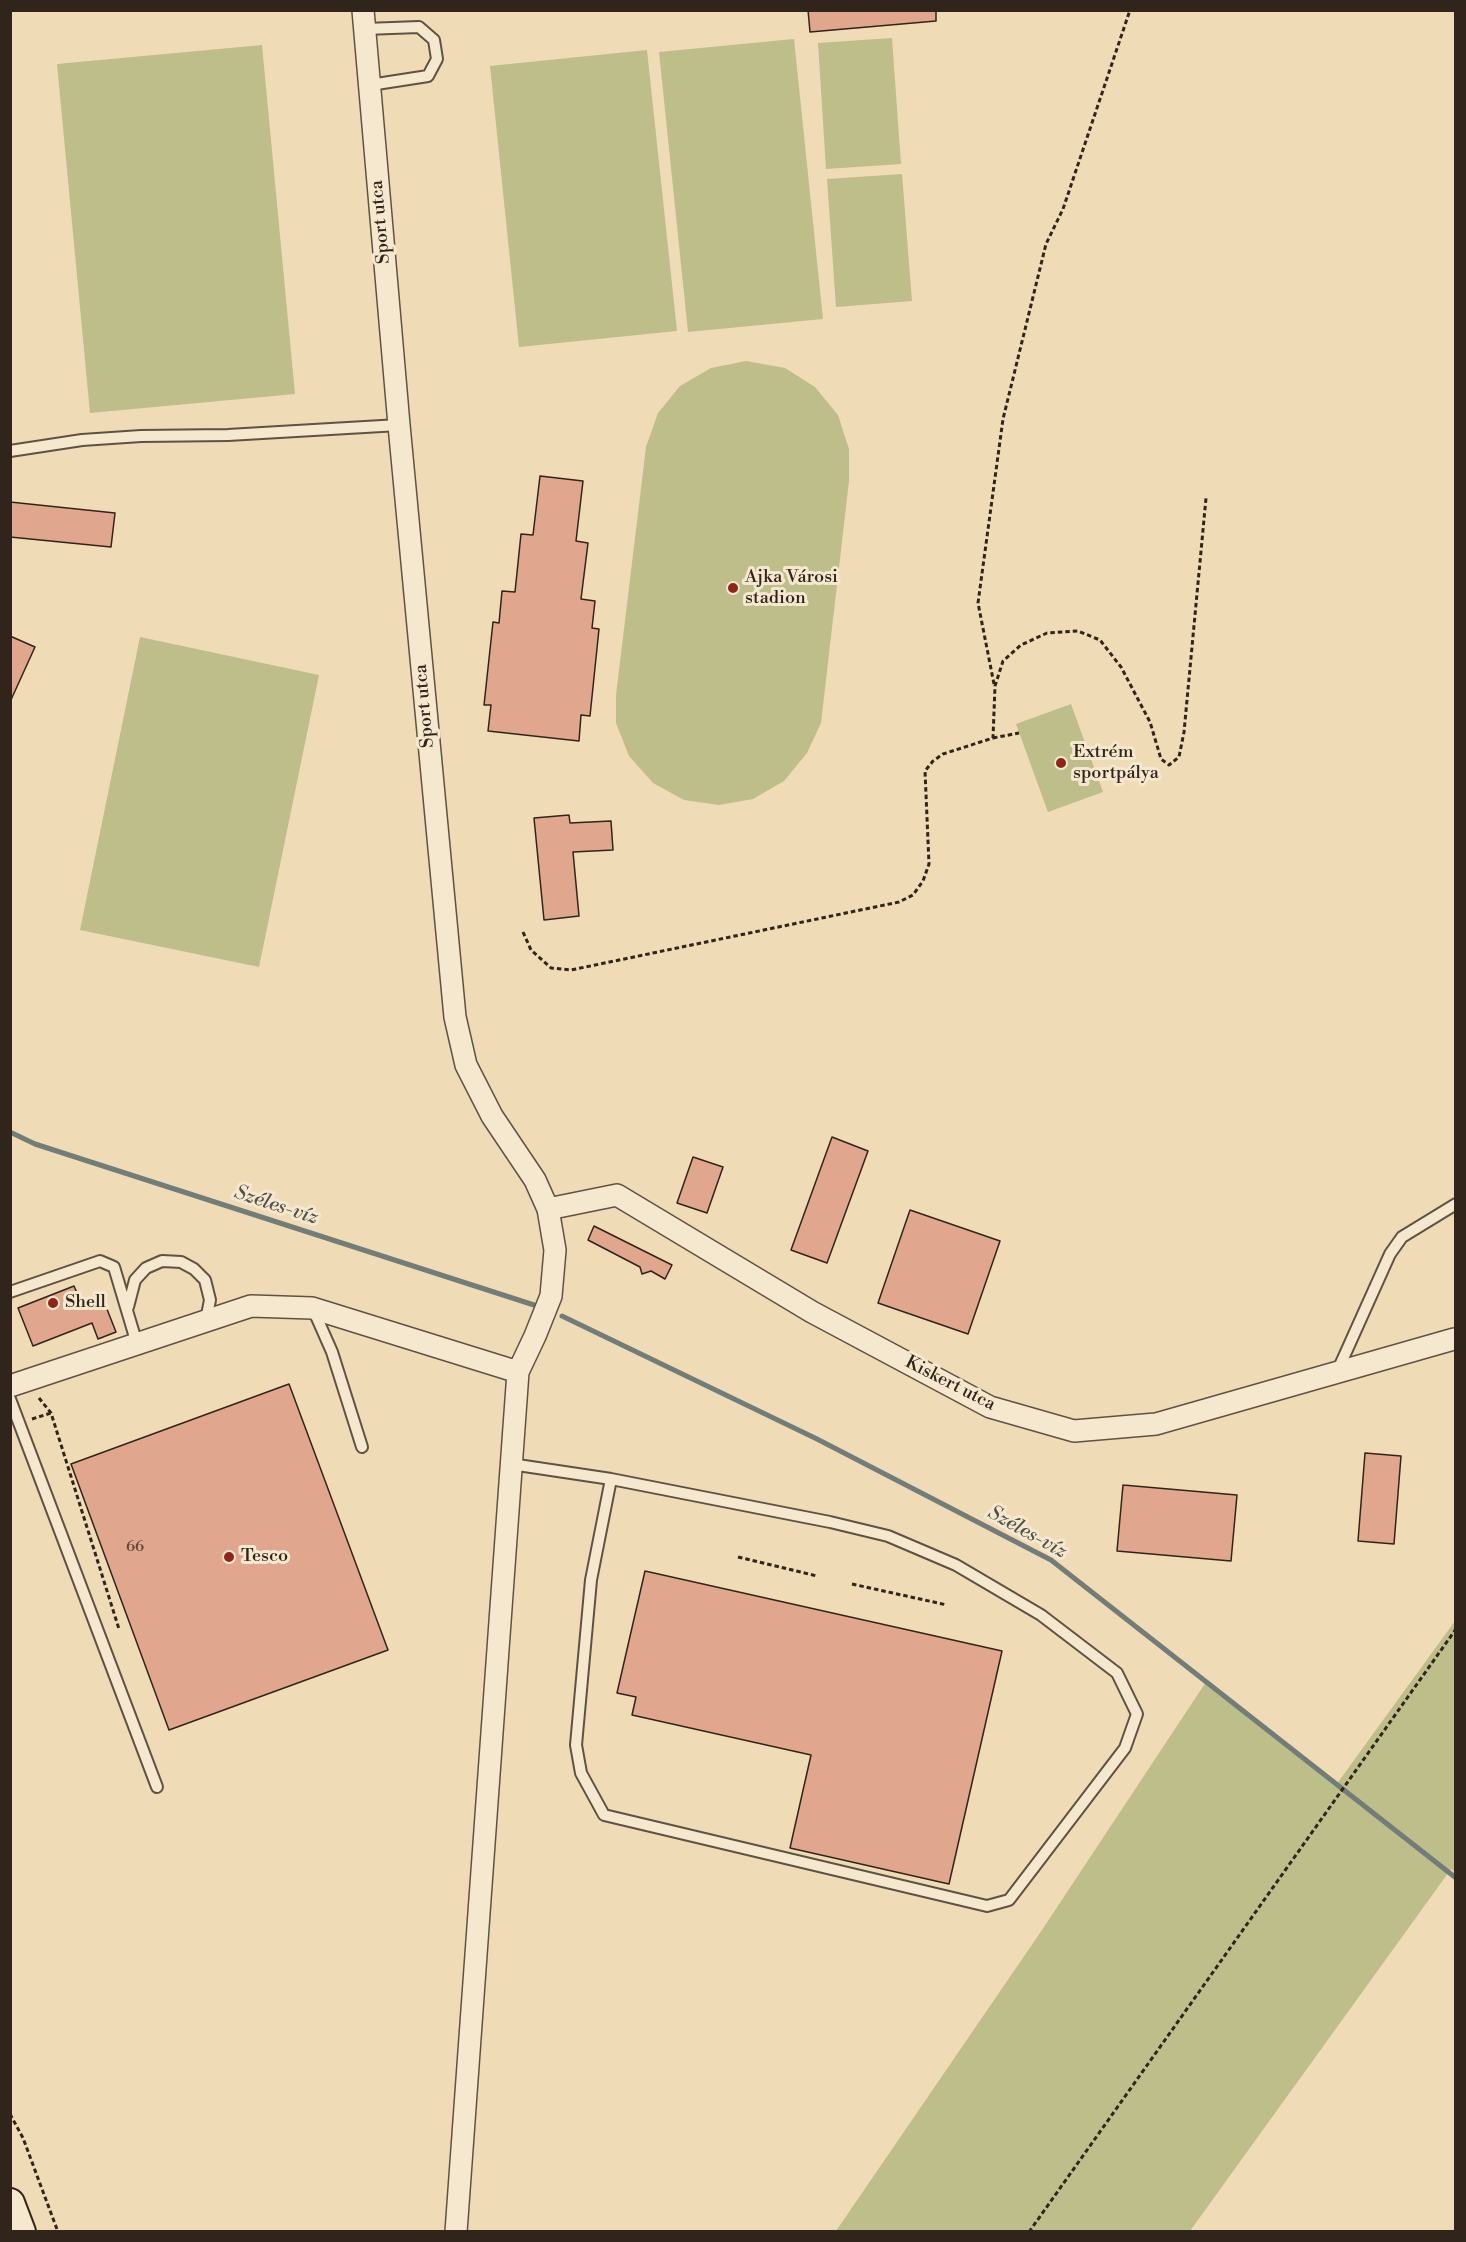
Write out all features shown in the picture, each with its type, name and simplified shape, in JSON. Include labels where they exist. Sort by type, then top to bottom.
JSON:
[{"type":"main road","points":[[10,2203],[21,2232]]},
{"type":"street","name":"Sport utca","points":[[364,20],[399,425],[455,1017],[466,1065],[492,1116],[535,1180],[548,1209],[555,1250],[551,1296],[518,1372]]},
{"type":"street","name":"Kiskert utca","points":[[548,1209],[618,1195],[812,1312],[990,1407],[1074,1431],[1156,1424],[1454,1338]]},
{"type":"street","points":[[19,1384],[251,1306],[312,1308],[518,1372],[456,2232]]},
{"type":"lane","points":[[364,20],[419,27],[434,40],[437,59],[428,76],[370,85]]},
{"type":"lane","points":[[10,451],[82,440],[141,436],[228,435],[399,425]]},
{"type":"lane","points":[[1337,1372],[1390,1254],[1402,1237],[1455,1204]]},
{"type":"lane","points":[[10,1292],[100,1261],[114,1267],[137,1344]]},
{"type":"lane","points":[[127,1310],[135,1280],[146,1268],[162,1261],[181,1262],[194,1269],[205,1280],[210,1300],[207,1315],[200,1323]]},
{"type":"lane","points":[[312,1308],[332,1352],[362,1448]]},
{"type":"lane","points":[[10,1399],[30,1446],[157,1787]]},
{"type":"lane","points":[[511,1464],[610,1479],[830,1522],[888,1536],[956,1565],[1041,1615],[1117,1673],[1137,1714],[1125,1748],[1009,1900],[987,1906],[604,1815],[581,1773],[576,1745],[591,1580],[610,1479]]},
{"type":"path","points":[[993,738],[995,686],[978,603],[1003,418],[1046,244],[1063,208],[1130,10]]},
{"type":"path","points":[[995,686],[1003,661],[1021,645],[1047,633],[1078,631],[1100,640],[1121,667],[1150,722],[1161,759],[1169,765],[1179,757],[1184,732],[1206,498]]},
{"type":"path","points":[[523,932],[531,950],[551,968],[571,970],[899,902],[913,895],[923,881],[929,864],[926,771],[933,761],[943,754],[993,738],[1019,733]]},
{"type":"path","points":[[19,1384],[51,1413],[119,1629]]},
{"type":"path","points":[[738,1557],[818,1576]]},
{"type":"path","points":[[852,1584],[947,1605]]},
{"type":"path","points":[[1029,2232],[1455,1629]]},
{"type":"path","points":[[10,2114],[23,2138],[58,2232]]},
{"type":"green space","points":[[892,38],[901,164],[826,169],[818,43]]},
{"type":"green space","points":[[794,39],[823,319],[688,332],[659,52]]},
{"type":"green space","points":[[262,45],[295,394],[90,413],[57,64]]},
{"type":"green space","points":[[647,50],[677,331],[519,347],[490,66]]},
{"type":"green space","points":[[902,174],[912,301],[836,307],[827,179]]},
{"type":"green space","name":"Ajka Városi stadion","points":[[746,361],[785,368],[815,387],[838,415],[849,449],[849,481],[821,723],[807,753],[784,781],[753,799],[719,805],[684,800],[653,783],[629,756],[616,723],[616,695],[646,447],[658,413],[680,386],[711,368]]},
{"type":"green space","points":[[140,637],[319,675],[259,967],[80,930]]},
{"type":"green space","name":"Extrém sportpálya","points":[[1071,704],[1103,792],[1048,812],[1016,724]]},
{"type":"green space","points":[[1455,1621],[1455,1872],[1451,1869],[1190,2231],[836,2231],[1042,1930],[1206,1682],[1336,1785]]},
{"type":"building","points":[[808,10],[936,10],[936,21],[810,32]]},
{"type":"building","points":[[540,476],[583,481],[576,541],[588,543],[581,599],[595,601],[592,628],[599,629],[590,716],[581,715],[579,741],[488,731],[491,705],[484,705],[493,622],[499,623],[502,591],[515,592],[521,534],[533,535]]},
{"type":"building","points":[[10,502],[115,513],[111,547],[10,537]]},
{"type":"building","points":[[10,636],[35,647],[10,702]]},
{"type":"building","points":[[569,815],[570,823],[611,821],[613,850],[573,852],[579,916],[544,920],[534,818]]},
{"type":"building","points":[[832,1137],[868,1151],[827,1263],[791,1250]]},
{"type":"building","points":[[693,1157],[723,1167],[707,1213],[677,1203]]},
{"type":"building","points":[[910,1210],[1000,1241],[968,1334],[878,1303]]},
{"type":"building","points":[[594,1226],[672,1265],[665,1279],[651,1271],[642,1274],[640,1267],[588,1240]]},
{"type":"building","points":[[74,1286],[81,1302],[101,1294],[116,1332],[98,1339],[92,1323],[33,1346],[18,1308]]},
{"type":"building","name":"Tesco","points":[[289,1384],[388,1650],[169,1730],[71,1464]]},
{"type":"building","points":[[1365,1453],[1401,1456],[1394,1544],[1358,1541]]},
{"type":"building","points":[[1123,1485],[1237,1495],[1231,1561],[1117,1551]]},
{"type":"building","points":[[645,1571],[1002,1651],[949,1884],[790,1848],[811,1755],[632,1715],[636,1697],[617,1693]]},
{"type":"waterway","name":"Széles-víz","points":[[10,1132],[35,1144],[534,1305]]},
{"type":"waterway","name":"Széles-víz","points":[[562,1316],[817,1439],[1051,1560],[1456,1878]]},
{"type":"place","name":"Ajka Városi stadion","points":[[733,588]]},
{"type":"place","name":"Extrém sportpálya","points":[[1061,763]]},
{"type":"place","name":"Shell","points":[[53,1303]]},
{"type":"place","name":"Tesco","points":[[229,1557]]}]
